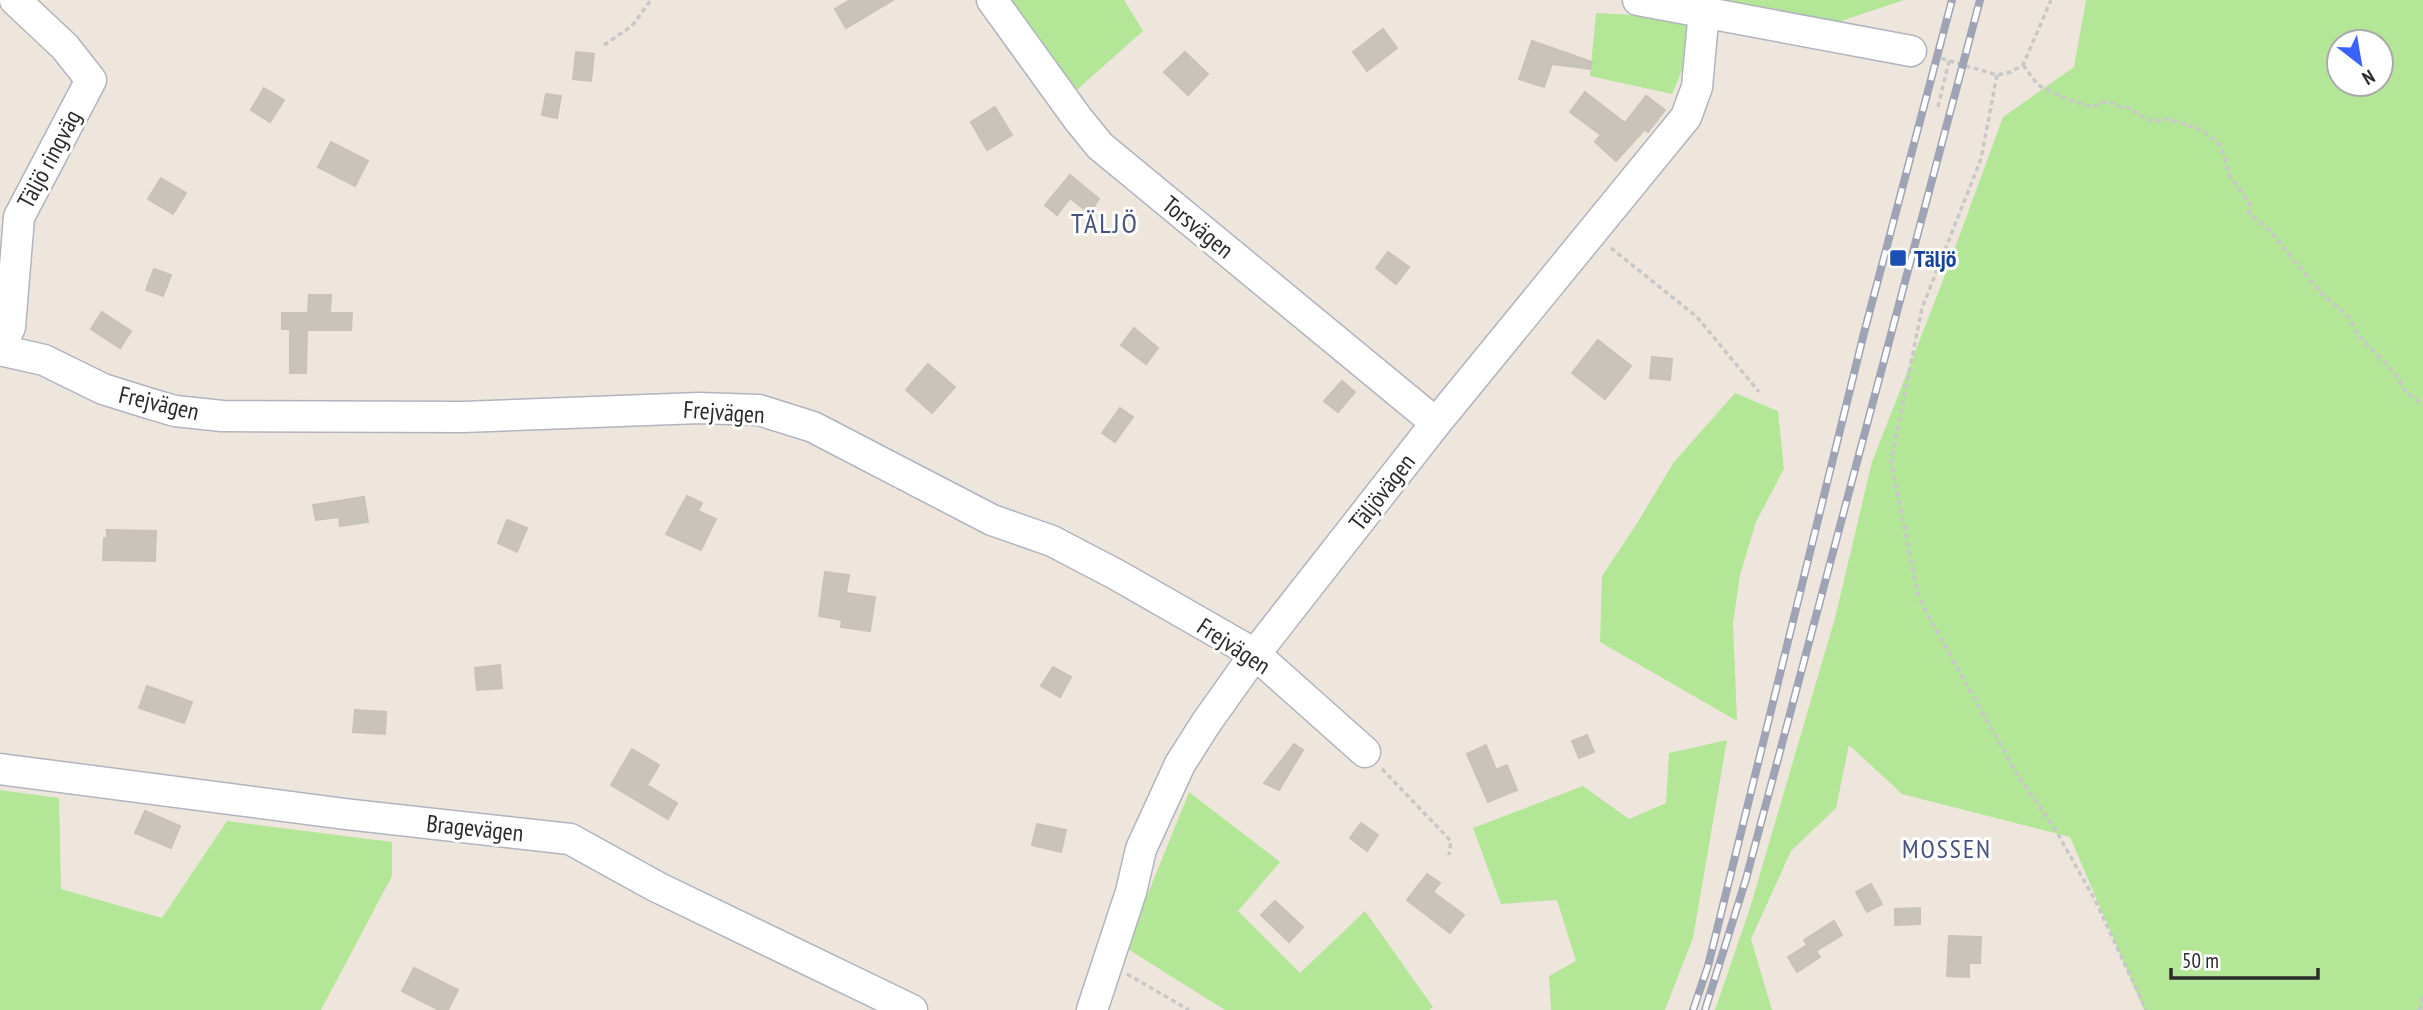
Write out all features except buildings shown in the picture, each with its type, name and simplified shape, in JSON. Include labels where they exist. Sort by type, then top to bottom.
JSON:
[{"type":"street","name":"Täljö ringväg","points":[[0,349],[10,327],[19,217],[91,80],[65,47],[15,0]]},
{"type":"street","name":"Torsvägen","points":[[992,0],[1100,146],[1436,423]]},
{"type":"street","points":[[1639,0],[1704,5],[1911,51]]},
{"type":"street","name":"Täljövägen","points":[[1093,1010],[1131,892],[1141,849],[1180,764],[1255,654],[1436,423],[1686,117],[1697,87],[1704,5]]},
{"type":"street","name":"Frejvägen","points":[[0,349],[44,360],[103,389],[175,411],[222,416],[463,416],[699,408],[758,410],[813,427],[992,520],[1052,541],[1117,575],[1255,654],[1366,752]]},
{"type":"street","name":"Bragevägen","points":[[0,769],[345,814],[570,839],[657,887],[912,1010]]},
{"type":"path","points":[[604,45],[632,26],[651,0]]},
{"type":"path","points":[[1911,51],[1997,75],[2011,72],[2023,65],[2051,0]]},
{"type":"path","points":[[1938,107],[1949,61]]},
{"type":"path","points":[[2023,65],[2038,85],[2062,97],[2092,107],[2103,102],[2112,103],[2127,107],[2153,121],[2170,119],[2182,122],[2191,128],[2202,130],[2221,146],[2229,174],[2250,205],[2249,213],[2270,231],[2320,292],[2348,316],[2358,335],[2394,372],[2405,391],[2423,405]]},
{"type":"path","points":[[1997,75],[1981,159],[1922,308],[1891,462],[1919,599],[2015,772],[2054,829],[2095,900],[2146,1010]]},
{"type":"path","points":[[1592,233],[1697,317],[1759,392]]},
{"type":"path","points":[[1366,752],[1451,841],[1449,855]]},
{"type":"path","points":[[1108,964],[1189,1010]]},
{"type":"path","points":[[2419,1010],[2423,996]]},
{"type":"green space","points":[[1012,0],[1124,0],[1143,31],[1071,95]]},
{"type":"green space","points":[[1723,0],[1904,0],[1835,23]]},
{"type":"green space","points":[[2086,0],[2423,0],[2423,1010],[2144,1010],[2070,837],[1902,794],[1849,745],[1836,808],[1791,851],[1751,939],[1772,1010],[1715,1010],[1750,908],[1835,618],[1872,462],[2003,117],[2074,67]]},
{"type":"green space","points":[[1596,13],[1688,18],[1686,61],[1672,94],[1590,76]]},
{"type":"green space","points":[[1735,393],[1778,411],[1784,469],[1756,522],[1740,575],[1733,623],[1737,721],[1600,642],[1602,576],[1674,462]]},
{"type":"green space","points":[[1727,740],[1693,938],[1665,1010],[1551,1010],[1549,976],[1576,961],[1557,900],[1501,904],[1473,828],[1583,786],[1629,819],[1666,803],[1669,753]]},
{"type":"green space","points":[[0,790],[59,798],[61,889],[162,918],[227,821],[392,842],[392,876],[321,1010],[0,1010]]},
{"type":"green space","points":[[1189,792],[1280,862],[1238,911],[1300,973],[1365,911],[1433,1007],[1429,1010],[1225,1010],[1126,948]]},
{"type":"railway","points":[[1693,1010],[1708,966],[1864,333],[1952,0]]},
{"type":"railway","points":[[1705,1010],[1746,879],[1980,0]]},
{"type":"place","name":"Täljö","points":[[1898,258]]},
{"type":"district","name":"TÄLJÖ","points":[[1105,222]]},
{"type":"district","name":"MOSSEN","points":[[1947,848]]}]
